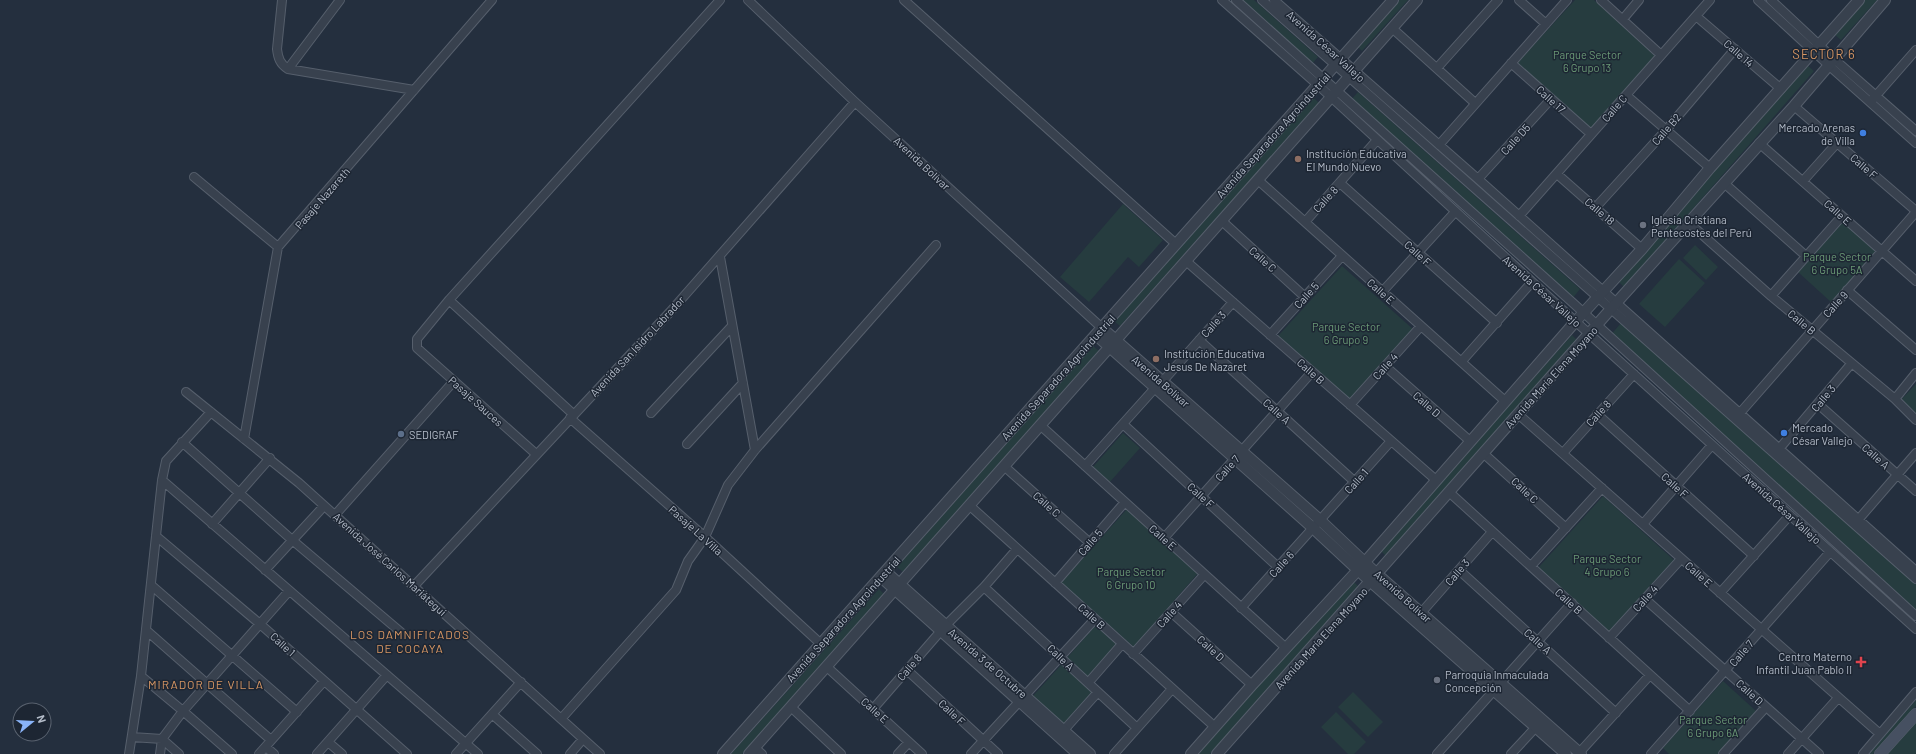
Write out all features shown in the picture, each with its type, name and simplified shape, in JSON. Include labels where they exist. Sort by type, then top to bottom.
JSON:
[{"type":"main road","points":[[1880,754],[1916,714]]},
{"type":"street","points":[[282,0],[278,56],[282,65],[288,69],[414,90]]},
{"type":"street","points":[[288,69],[340,0]]},
{"type":"street","name":"Pasaje Nazareth","points":[[278,247],[492,0]]},
{"type":"street","points":[[449,300],[720,0]]},
{"type":"street","name":"Avenida Bolívar","points":[[748,0],[1113,344],[1317,524],[1365,562],[1498,686],[1536,727],[1566,754]]},
{"type":"street","points":[[904,0],[1176,244]]},
{"type":"street","name":"Avenida César Vallejo","points":[[1222,0],[1321,81]]},
{"type":"street","name":"Avenida César Vallejo","points":[[1236,0],[1321,81],[1378,140],[1455,212],[1916,629]]},
{"type":"street","name":"Avenida César Vallejo","points":[[1262,0],[1352,74],[1601,294],[1740,413],[1916,571]]},
{"type":"street","name":"Avenida César Vallejo","points":[[1274,0],[1338,62]]},
{"type":"street","name":"Avenida Separadora Agroindustrial","points":[[723,754],[1393,0]]},
{"type":"street","name":"Avenida Separadora Agroindustrial","points":[[755,752],[791,708],[969,505],[1417,0]]},
{"type":"street","points":[[1437,68],[1498,0]]},
{"type":"street","points":[[1519,0],[1546,24]]},
{"type":"street","points":[[1439,145],[1567,0]]},
{"type":"street","points":[[1601,0],[1661,55]]},
{"type":"street","points":[[1623,19],[1639,0]]},
{"type":"street","name":"Calle C","points":[[1519,216],[1710,0]]},
{"type":"street","points":[[1758,0],[1816,48],[1869,102],[1916,143]]},
{"type":"street","points":[[1771,0],[1816,48]]},
{"type":"street","name":"Avenida María Elena Moyano","points":[[1217,754],[1371,582],[1614,305],[1794,106],[1885,0]]},
{"type":"street","name":"Avenida María Elena Moyano","points":[[1191,754],[1252,685],[1358,570],[1505,401],[1642,249],[1710,168],[1857,1]]},
{"type":"street","name":"Calle 14","points":[[1696,16],[1781,89]]},
{"type":"street","points":[[1392,28],[1476,103]]},
{"type":"street","name":"Calle B2","points":[[1596,207],[1666,130],[1735,49]]},
{"type":"street","points":[[1869,102],[1915,53]]},
{"type":"street","points":[[1831,62],[1876,96],[1916,131]]},
{"type":"street","name":"Calle 17","points":[[1511,63],[1591,134]]},
{"type":"street","name":"Avenida César Vallejo","points":[[1352,74],[1478,179],[1601,294]]},
{"type":"street","name":"Avenida César Vallejo","points":[[1334,94],[1584,313],[1916,616]]},
{"type":"street","points":[[1626,95],[1710,168]]},
{"type":"street","name":"Calle D5","points":[[1478,179],[1551,99]]},
{"type":"street","name":"Avenida San Isidro Labrador","points":[[414,586],[720,257],[855,102]]},
{"type":"street","name":"Calle F","points":[[1794,106],[1916,212]]},
{"type":"street","name":"Calle 8","points":[[1305,222],[1378,140]]},
{"type":"street","points":[[1803,181],[1837,142]]},
{"type":"street","name":"Calle E","points":[[1759,143],[1916,281]]},
{"type":"street","name":"Calle 18","points":[[1557,174],[1642,249]]},
{"type":"street","points":[[194,177],[278,247],[244,439]]},
{"type":"street","name":"Calle E","points":[[1258,180],[1505,401]]},
{"type":"street","name":"Calle F","points":[[1340,183],[1417,253],[1497,322]]},
{"type":"street","points":[[1724,183],[1806,256]]},
{"type":"street","points":[[1382,292],[1455,212]]},
{"type":"street","name":"Calle 9","points":[[1740,413],[1916,212]]},
{"type":"street","points":[[1771,296],[1842,216]]},
{"type":"street","name":"Calle C","points":[[1222,221],[1305,297]]},
{"type":"street","name":"Calle B","points":[[1689,223],[1771,296],[1895,399],[1916,420]]},
{"type":"street","points":[[561,719],[676,590],[688,562],[705,537],[728,485],[755,450],[936,245]]},
{"type":"street","name":"Calle 5","points":[[1270,335],[1342,256]]},
{"type":"street","points":[[720,257],[755,450]]},
{"type":"street","name":"Calle B","points":[[1186,261],[1436,480]]},
{"type":"street","points":[[1462,361],[1532,282]]},
{"type":"street","points":[[1847,290],[1916,350]]},
{"type":"street","name":"Pasaje Sauces","points":[[449,300],[417,339],[417,348],[536,454]]},
{"type":"street","name":"Pasaje La Villa","points":[[449,300],[572,416],[822,644]]},
{"type":"street","name":"Calle 3","points":[[1158,385],[1233,302]]},
{"type":"street","name":"Avenida César Vallejo","points":[[1614,305],[1916,579]]},
{"type":"street","points":[[650,413],[732,326]]},
{"type":"street","name":"Calle 4","points":[[1350,405],[1421,326]]},
{"type":"street","name":"Calle A","points":[[1199,340],[1355,482]]},
{"type":"street","name":"Calle 3","points":[[1779,449],[1851,364]]},
{"type":"street","name":"Calle D","points":[[1385,366],[1470,441]]},
{"type":"street","name":"Calle 7","points":[[1164,538],[1312,372]]},
{"type":"street","name":"Calle 8","points":[[1563,453],[1634,374]]},
{"type":"street","points":[[1895,399],[1916,374]]},
{"type":"street","points":[[335,515],[454,381]]},
{"type":"street","points":[[687,444],[743,383]]},
{"type":"street","points":[[1085,466],[1158,385]]},
{"type":"street","name":"Avenida José Carlos Mariátegui","points":[[186,392],[270,458],[600,754]]},
{"type":"street","name":"Calle A","points":[[1818,404],[1916,491]]},
{"type":"street","points":[[129,754],[141,676],[162,480],[166,461],[211,412]]},
{"type":"street","name":"Calle E","points":[[1518,414],[1880,734]]},
{"type":"street","name":"Calle F","points":[[1597,414],[1754,556]]},
{"type":"street","name":"Calle F","points":[[1123,424],[1278,566]]},
{"type":"street","name":"Calle E","points":[[1040,425],[1286,648]]},
{"type":"street","name":"Calle 1","points":[[1317,524],[1391,441]]},
{"type":"street","points":[[182,442],[291,539],[403,634]]},
{"type":"street","points":[[1643,524],[1712,445]]},
{"type":"street","name":"Calle C","points":[[1484,453],[1566,528]]},
{"type":"street","points":[[1858,520],[1916,453]]},
{"type":"street","points":[[212,524],[270,458]]},
{"type":"street","name":"Calle C","points":[[1004,466],[1090,542]]},
{"type":"street","points":[[162,480],[478,754]]},
{"type":"street","points":[[1531,566],[1602,488]]},
{"type":"street","name":"Calle B","points":[[1449,492],[1690,710]]},
{"type":"street","name":"Calle 5","points":[[1055,583],[1125,502]]},
{"type":"street","name":"Calle B","points":[[969,505],[1215,727]]},
{"type":"street","points":[[265,570],[291,539],[324,506]]},
{"type":"street","points":[[1720,593],[1790,516]]},
{"type":"street","name":"Avenida Bolívar","points":[[1317,524],[1358,570],[1371,582],[1580,753]]},
{"type":"street","name":"Calle 6","points":[[1241,608],[1317,524]]},
{"type":"street","name":"Calle 3","points":[[1421,613],[1492,532]]},
{"type":"street","name":"Calle 1","points":[[156,536],[260,624],[407,754]]},
{"type":"street","points":[[944,628],[984,587],[1017,549]]},
{"type":"street","name":"Calle 7","points":[[1656,752],[1690,710],[1830,552]]},
{"type":"street","name":"Calle 4","points":[[1610,638],[1681,559]]},
{"type":"street","name":"Calle A","points":[[1459,570],[1616,713]]},
{"type":"street","name":"Avenida 3 de Octubre","points":[[883,574],[1022,698],[1078,754]]},
{"type":"street","name":"Calle 4","points":[[1133,654],[1204,575]]},
{"type":"street","points":[[151,585],[297,712]]},
{"type":"street","name":"Calle A","points":[[984,587],[1137,728]]},
{"type":"street","points":[[160,754],[162,739],[183,711],[290,591]]},
{"type":"street","name":"Calle D","points":[[1645,599],[1819,754]]},
{"type":"street","points":[[1437,754],[1572,604]]},
{"type":"street","name":"Calle D","points":[[1171,612],[1252,685]]},
{"type":"street","points":[[971,754],[1095,619]]},
{"type":"street","name":"Calle 8","points":[[873,709],[944,628]]},
{"type":"street","points":[[146,630],[208,683],[269,743],[274,754]]},
{"type":"street","points":[[1088,683],[1122,644]]},
{"type":"street","name":"Calle E","points":[[827,667],[922,754]]},
{"type":"street","name":"Calle F","points":[[907,670],[998,754]]},
{"type":"street","points":[[317,754],[387,675]]},
{"type":"street","points":[[1580,753],[1650,675]]},
{"type":"street","points":[[141,676],[232,754]]},
{"type":"street","points":[[259,754],[324,680]]},
{"type":"street","points":[[456,754],[521,682]]},
{"type":"street","points":[[1114,754],[1172,689]]},
{"type":"street","points":[[1064,730],[1098,692]]},
{"type":"street","points":[[1862,754],[1916,692]]},
{"type":"street","name":"Avenida 3 de Octubre","points":[[1022,698],[1064,730],[1090,754]]},
{"type":"street","points":[[1788,754],[1838,698]]},
{"type":"street","points":[[1723,754],[1766,706]]},
{"type":"street","points":[[791,708],[841,754]]},
{"type":"street","points":[[492,714],[537,754]]},
{"type":"street","points":[[1511,754],[1536,727]]},
{"type":"street","points":[[132,737],[162,739],[179,754]]},
{"type":"street","points":[[570,754],[583,738]]},
{"type":"street","points":[[328,742],[342,754]]},
{"type":"street","points":[[898,754],[909,742]]},
{"type":"green space","points":[[1239,0],[1254,0],[1318,57],[1312,64]]},
{"type":"green space","points":[[1399,0],[1408,0],[1362,51],[1357,46]]},
{"type":"green space","name":"Parque Sector 6 Grupo 13","points":[[1575,0],[1594,0],[1656,57],[1591,129],[1517,63]]},
{"type":"green space","points":[[1864,0],[1877,0],[1841,40],[1834,34]]},
{"type":"green space","points":[[1807,65],[1814,71],[1624,287],[1618,281]]},
{"type":"green space","points":[[1358,92],[1580,289],[1572,299],[1349,102]]},
{"type":"green space","points":[[1313,97],[1319,103],[1120,326],[1114,321]]},
{"type":"green space","points":[[1123,204],[1163,240],[1139,267],[1128,257],[1089,302],[1060,277]]},
{"type":"green space","name":"Parque Sector 6 Grupo 5A","points":[[1843,222],[1876,252],[1832,303],[1798,272]]},
{"type":"green space","points":[[1695,245],[1718,267],[1706,280],[1683,258]]},
{"type":"green space","points":[[1679,259],[1705,283],[1665,327],[1639,304]]},
{"type":"green space","name":"Parque Sector 6 Grupo 9","points":[[1342,266],[1414,330],[1350,400],[1278,336]]},
{"type":"green space","points":[[1621,323],[1916,584],[1916,610],[1609,337]]},
{"type":"green space","points":[[1572,335],[1579,342],[1387,557],[1380,550]]},
{"type":"green space","points":[[1093,346],[1099,351],[903,572],[897,567]]},
{"type":"green space","points":[[1916,384],[1916,416],[1900,401]]},
{"type":"green space","points":[[1123,433],[1140,448],[1109,483],[1092,468]]},
{"type":"green space","name":"Parque Sector 4 Grupo 6","points":[[1603,496],[1675,561],[1610,634],[1538,568]]},
{"type":"green space","name":"Parque Sector 6 Grupo 10","points":[[1127,509],[1199,572],[1134,647],[1061,583]]},
{"type":"green space","points":[[1352,580],[1359,587],[1210,754],[1197,754]]},
{"type":"green space","points":[[879,589],[885,595],[742,754],[731,754]]},
{"type":"green space","points":[[1097,624],[1118,643],[1087,677],[1067,658]]},
{"type":"green space","points":[[1062,664],[1094,692],[1063,726],[1032,697]]},
{"type":"green space","name":"Parque Sector 6 Grupo 6A","points":[[1723,681],[1756,711],[1718,754],[1669,754],[1663,748]]},
{"type":"green space","points":[[1353,692],[1383,722],[1368,737],[1338,707]]},
{"type":"green space","points":[[1916,700],[1916,706],[1873,754],[1868,754]]},
{"type":"green space","points":[[1336,712],[1366,742],[1354,754],[1348,754],[1321,727]]},
{"type":"green space","points":[[1916,719],[1916,754],[1885,754]]},
{"type":"place","name":"Mercado Arenas de Villa","points":[[1863,133]]},
{"type":"place","name":"Institución Educativa El Mundo Nuevo","points":[[1298,159]]},
{"type":"place","name":"Iglesia Cristiana Pentecostes del Perú","points":[[1643,225]]},
{"type":"place","name":"Institución Educativa Jesus De Nazaret","points":[[1156,359]]},
{"type":"place","name":"Mercado César Vallejo","points":[[1784,433]]},
{"type":"place","name":"SEDIGRAF","points":[[401,434]]},
{"type":"place","name":"Centro Materno Infantil Juan Pablo II","points":[[1861,662]]},
{"type":"place","name":"Parroquia Inmaculada Concepción","points":[[1437,680]]},
{"type":"district","name":"SECTOR 6","points":[[1824,54]]},
{"type":"district","name":"LOS DAMNIFICADOS DE COCAYA","points":[[410,641]]},
{"type":"district","name":"MIRADOR DE VILLA","points":[[206,684]]}]
